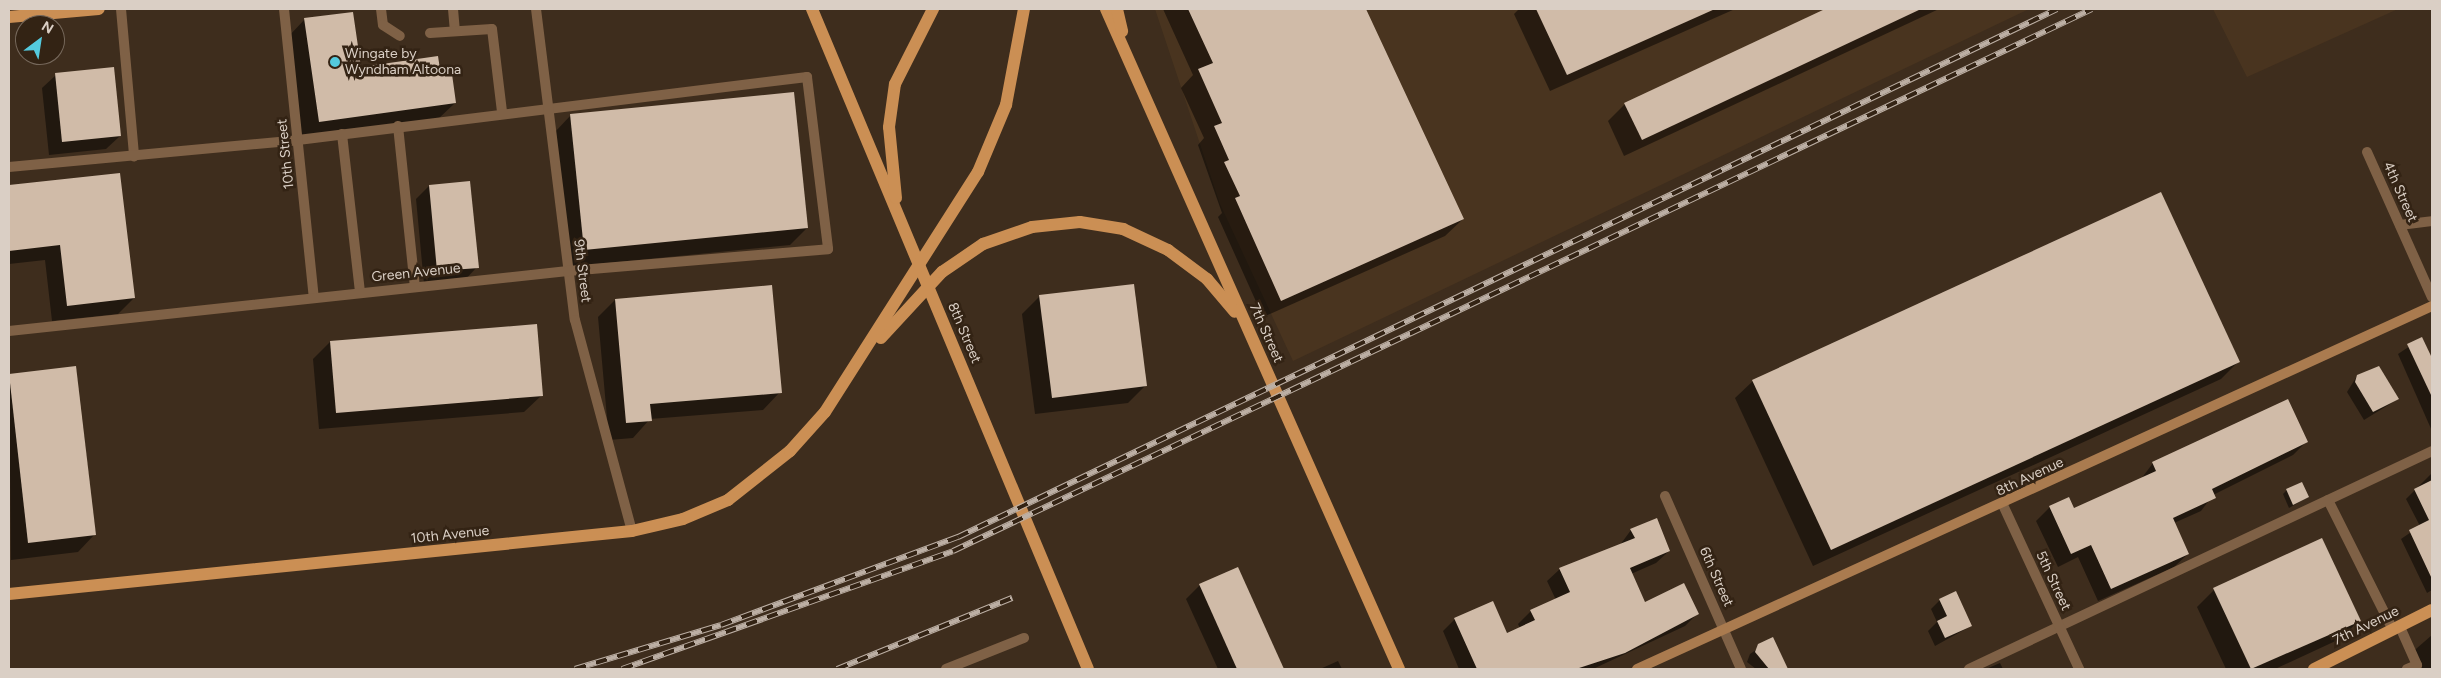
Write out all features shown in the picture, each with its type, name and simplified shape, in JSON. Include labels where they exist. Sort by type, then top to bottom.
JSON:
[{"type":"main road","points":[[9,17],[99,9]]},
{"type":"main road","name":"8th Street","points":[[808,9],[815,15],[1088,669]]},
{"type":"main road","points":[[907,235],[890,166],[889,127],[895,84],[933,9]]},
{"type":"main road","points":[[843,386],[994,139],[1024,9]]},
{"type":"main road","name":"7th Street","points":[[1106,9],[1399,669]]},
{"type":"main road","points":[[1117,9],[1139,81]]},
{"type":"main road","points":[[843,386],[900,315],[942,272],[982,244],[1032,227],[1097,225],[1123,229],[1168,250],[1207,279],[1251,337]]},
{"type":"main road","name":"10th Avenue","points":[[9,594],[632,532],[683,519],[728,500],[790,451],[843,386]]},
{"type":"main road","name":"7th Avenue","points":[[2314,669],[2432,610]]},
{"type":"street","points":[[121,9],[134,156]]},
{"type":"street","name":"10th Street","points":[[284,9],[314,297]]},
{"type":"street","points":[[381,9],[383,25],[400,36]]},
{"type":"street","points":[[453,9],[455,30]]},
{"type":"street","name":"9th Street","points":[[536,9],[575,320],[632,532]]},
{"type":"street","points":[[430,33],[492,29],[502,112]]},
{"type":"street","name":"Green Avenue","points":[[9,331],[568,271],[828,249],[807,77],[547,106]]},
{"type":"street","points":[[9,168],[298,140],[547,106]]},
{"type":"street","points":[[398,126],[415,287]]},
{"type":"street","points":[[342,134],[360,292]]},
{"type":"street","name":"4th Street","points":[[2367,152],[2432,297]]},
{"type":"street","points":[[2400,225],[2432,221]]},
{"type":"street","name":"8th Avenue","points":[[1637,669],[2003,505],[2432,306]]},
{"type":"street","points":[[1969,669],[2432,451]]},
{"type":"street","name":"6th Street","points":[[1665,496],[1741,669]]},
{"type":"street","points":[[2328,500],[2417,665],[2407,669]]},
{"type":"street","name":"5th Street","points":[[2003,505],[2079,669]]},
{"type":"street","points":[[946,669],[1024,638]]},
{"type":"shaded area","points":[[1155,9],[2029,9],[1293,361],[1220,204]]},
{"type":"shaded area","points":[[2213,9],[2398,9],[2247,77]]},
{"type":"building","points":[[1188,9],[1366,9],[1464,219],[1281,301],[1235,198],[1240,196],[1224,162],[1229,160],[1214,126],[1222,123],[1198,69],[1213,63]]},
{"type":"building","points":[[1536,9],[1715,9],[1567,75]]},
{"type":"building","points":[[1825,9],[1921,9],[1642,140],[1624,103]]},
{"type":"building","name":"Wingate by Wyndham Altoona","points":[[353,12],[361,67],[438,56],[441,76],[452,74],[456,103],[319,122],[304,18]]},
{"type":"building","points":[[114,67],[121,136],[62,142],[55,73]]},
{"type":"building","points":[[794,92],[808,228],[584,250],[570,114]]},
{"type":"building","points":[[120,173],[135,298],[67,306],[60,245],[9,251],[9,185]]},
{"type":"building","points":[[470,181],[479,268],[437,271],[429,185]]},
{"type":"building","points":[[2161,192],[2240,362],[1831,550],[1752,380]]},
{"type":"building","points":[[1134,284],[1147,386],[1052,398],[1039,295]]},
{"type":"building","points":[[772,285],[782,393],[650,404],[652,421],[626,423],[615,299]]},
{"type":"building","points":[[537,324],[543,396],[336,413],[330,341]]},
{"type":"building","points":[[2422,337],[2432,358],[2432,397],[2407,344]]},
{"type":"building","points":[[76,366],[96,535],[28,543],[9,374]]},
{"type":"building","points":[[2379,366],[2399,399],[2373,412],[2355,382],[2357,375]]},
{"type":"building","points":[[2288,399],[2308,442],[2212,489],[2216,498],[2173,518],[2189,554],[2111,589],[2091,545],[2071,554],[2049,506],[2069,497],[2074,508],[2156,471],[2152,462]]},
{"type":"building","points":[[2432,480],[2432,579],[2409,530],[2429,520],[2414,489]]},
{"type":"building","points":[[2302,482],[2309,497],[2293,505],[2286,489]]},
{"type":"building","points":[[1657,518],[1670,551],[1630,568],[1645,602],[1684,583],[1699,614],[1625,653],[1576,669],[1477,669],[1454,618],[1493,601],[1507,633],[1535,620],[1530,610],[1570,592],[1559,568],[1635,538],[1630,529]]},
{"type":"building","points":[[2322,538],[2361,621],[2251,669],[2213,588]]},
{"type":"building","points":[[1238,567],[1284,669],[1237,669],[1199,584]]},
{"type":"building","points":[[1956,591],[1972,626],[1945,638],[1937,621],[1947,616],[1939,599]]},
{"type":"building","points":[[1773,637],[1788,669],[1769,669],[1755,652],[1758,644]]},
{"type":"railway","points":[[575,669],[721,625],[958,537],[2057,9]]},
{"type":"railway","points":[[622,669],[953,551],[2092,9]]},
{"type":"railway","points":[[837,669],[1012,598]]},
{"type":"place","name":"Wingate by Wyndham Altoona","points":[[335,62]]}]
